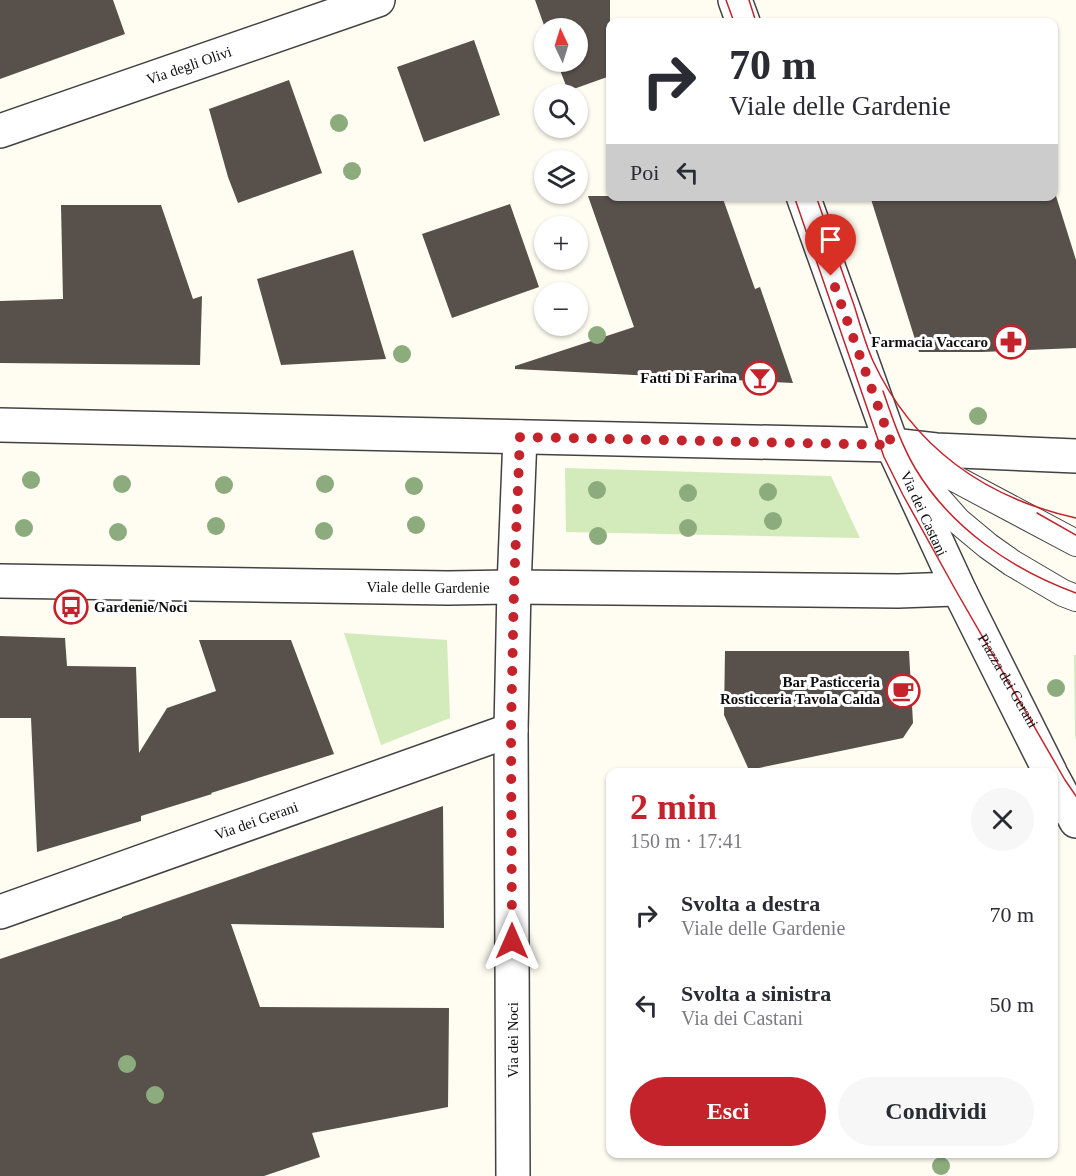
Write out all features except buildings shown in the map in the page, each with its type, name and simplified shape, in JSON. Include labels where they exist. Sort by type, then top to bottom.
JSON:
[{"type":"street","name":"Via degli Olivi","points":[[0,131],[378,0]]},
{"type":"street","points":[[735,0],[742,18]]},
{"type":"street","name":"Via dei Castani","points":[[805,201],[892,445],[961,594]]},
{"type":"street","points":[[0,425],[892,445],[1076,456]]},
{"type":"street","name":"Via dei Noci","points":[[513,1176],[511,730],[520,437]]},
{"type":"street","name":"Viale delle Gardenie","points":[[0,581],[448,588],[898,591],[955,589],[961,594]]},
{"type":"street","name":"Piazza dei Gerani","points":[[961,594],[1048,768]]},
{"type":"street","name":"Via dei Gerani","points":[[0,912],[511,730]]},
{"type":"street","points":[[1058,787],[1076,821]]},
{"type":"lane","points":[[892,445],[1069,535]]},
{"type":"lane","points":[[892,445],[953,516],[972,533],[1012,563],[1076,598]]},
{"type":"green space","points":[[565,468],[831,476],[860,538],[566,532]]},
{"type":"green space","points":[[344,633],[447,640],[450,718],[381,745]]},
{"type":"green space","points":[[1074,655],[1076,655],[1076,740],[1075,738]]},
{"type":"tram line","points":[[726,0],[733,18]]},
{"type":"tram line","points":[[749,0],[755,18]]},
{"type":"tram line","points":[[796,201],[884,457],[955,589],[1076,796]]},
{"type":"tram line","points":[[818,201],[870,354],[889,392],[909,419],[955,464],[982,482],[1043,509],[1076,518]]},
{"type":"tram line","points":[[883,391],[910,459],[929,489],[946,509],[964,527],[1006,559],[1076,593]]},
{"type":"tram line","points":[[1037,513],[1076,535]]},
{"type":"place","name":"Farmacia Vaccaro","points":[[1011,342]]},
{"type":"place","name":"Fatti Di Farina","points":[[760,378]]},
{"type":"place","name":"Gardenie/Noci","points":[[71,607]]},
{"type":"place","name":"Bar Pasticceria Rosticceria Tavola Calda","points":[[903,691]]},
{"type":"route","points":[[512,941],[511,730],[520,437],[892,445],[831,276]]}]
